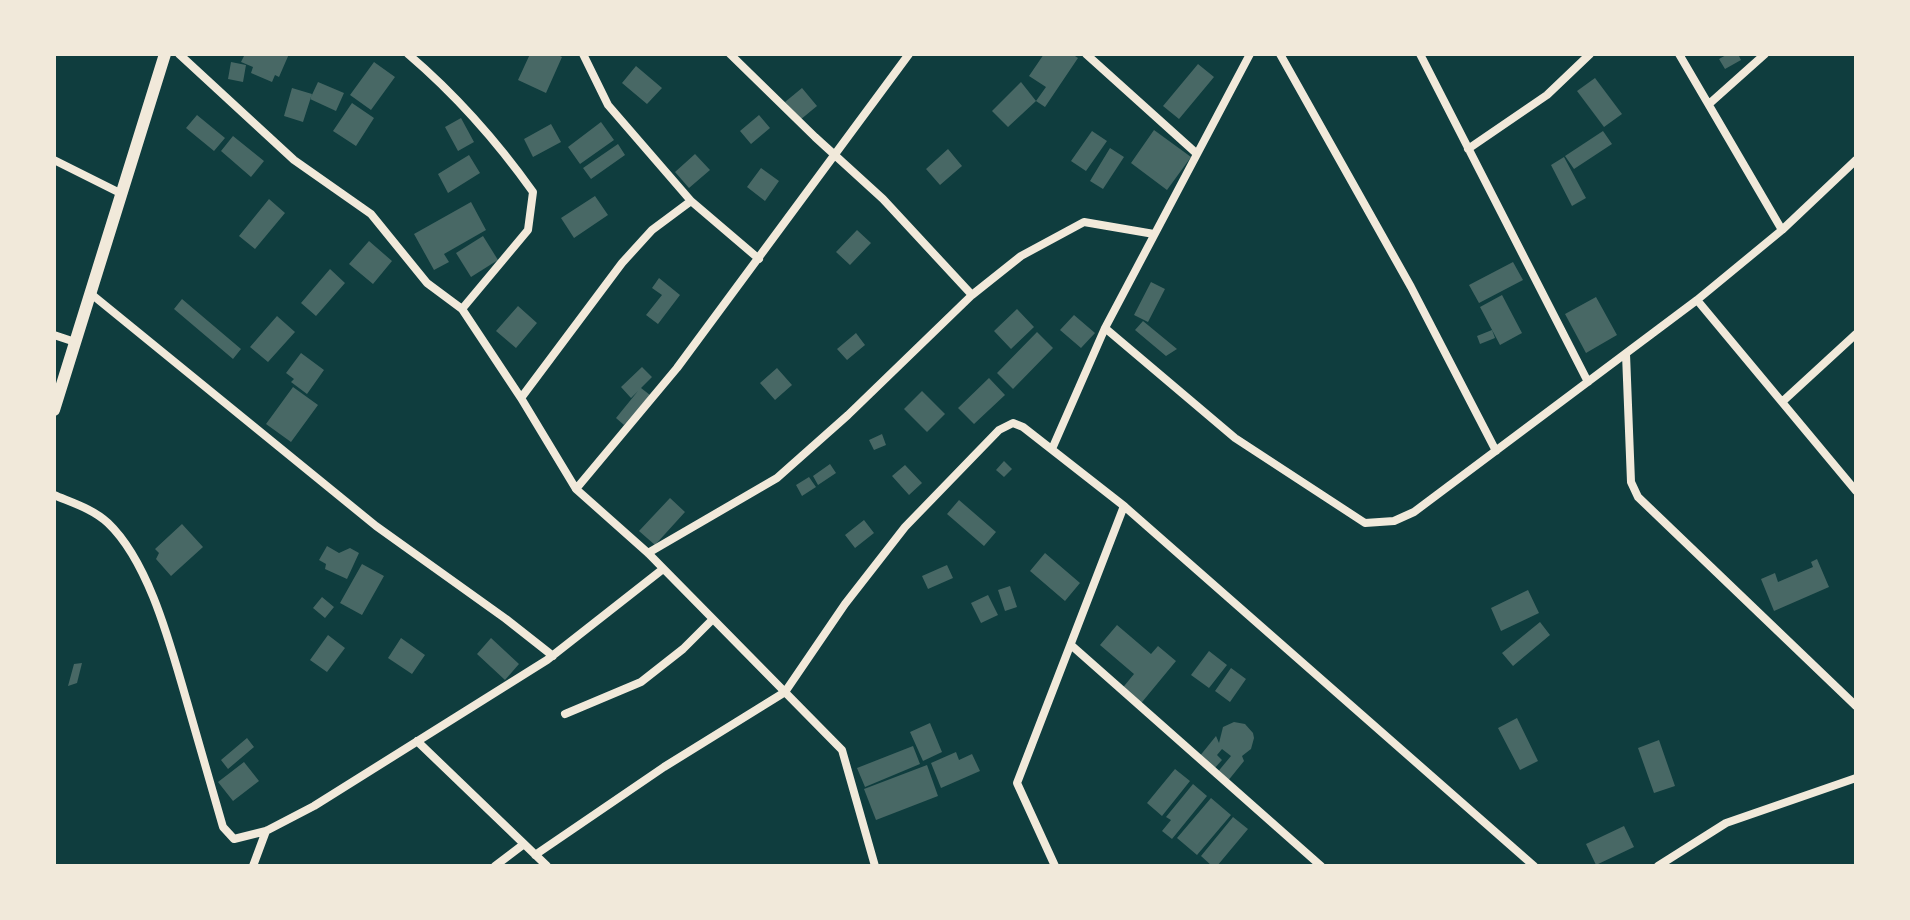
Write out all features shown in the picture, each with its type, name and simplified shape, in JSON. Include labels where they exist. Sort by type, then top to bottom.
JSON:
[{"type":"main road","points":[[54,410],[165,54]]},
{"type":"street","points":[[179,54],[294,160],[371,214],[427,283],[462,309],[576,489],[648,553],[842,750],[875,866]]},
{"type":"street","points":[[408,54],[467,107],[533,192],[528,230],[462,309]]},
{"type":"street","points":[[583,54],[608,105],[691,201],[759,259]]},
{"type":"street","points":[[730,54],[883,199],[972,295]]},
{"type":"street","points":[[576,489],[677,368],[909,54]]},
{"type":"street","points":[[1086,54],[1196,153]]},
{"type":"street","points":[[1052,449],[1105,328],[1250,54]]},
{"type":"street","points":[[1280,54],[1411,287],[1496,451]]},
{"type":"street","points":[[1420,54],[1588,382]]},
{"type":"street","points":[[1468,149],[1547,95],[1590,54]]},
{"type":"street","points":[[1679,54],[1782,230]]},
{"type":"street","points":[[1709,104],[1765,54]]},
{"type":"street","points":[[54,160],[120,193]]},
{"type":"street","points":[[1105,328],[1235,438],[1365,523],[1394,521],[1414,512],[1697,300],[1782,230],[1856,160]]},
{"type":"street","points":[[521,398],[622,263],[652,230],[691,201]]},
{"type":"street","points":[[648,553],[777,478],[848,415],[972,295],[1021,256],[1084,222],[1154,234]]},
{"type":"street","points":[[90,293],[376,526],[553,656]]},
{"type":"street","points":[[1697,300],[1856,491]]},
{"type":"street","points":[[1782,402],[1856,334]]},
{"type":"street","points":[[54,335],[75,342]]},
{"type":"street","points":[[1626,354],[1631,482],[1638,497],[1856,706]]},
{"type":"street","points":[[535,855],[664,767],[785,692],[845,604],[905,527],[999,430],[1013,423],[1023,427],[1124,506],[1534,866]]},
{"type":"street","points":[[54,495],[94,512],[123,539],[141,571],[170,644],[223,827],[234,839],[266,831],[314,806],[553,656],[663,569]]},
{"type":"street","points":[[1055,866],[1017,783],[1124,506]]},
{"type":"street","points":[[565,714],[641,682],[683,649],[713,619]]},
{"type":"street","points":[[1071,645],[1321,866]]},
{"type":"street","points":[[417,741],[547,866]]},
{"type":"street","points":[[1658,866],[1726,823],[1856,778]]},
{"type":"street","points":[[253,866],[266,831]]},
{"type":"street","points":[[495,866],[524,844]]},
{"type":"building","points":[[245,54],[289,54],[279,77],[275,75],[272,82],[251,73],[253,67],[241,62]]},
{"type":"building","points":[[530,54],[556,54],[562,57],[546,93],[518,80]]},
{"type":"building","points":[[1044,54],[1072,54],[1078,58],[1045,107],[1036,101],[1046,87],[1029,76]]},
{"type":"building","points":[[1728,54],[1738,54],[1741,60],[1725,69],[1719,59]]},
{"type":"building","points":[[231,62],[246,65],[243,82],[228,79]]},
{"type":"building","points":[[374,62],[395,77],[371,110],[350,95]]},
{"type":"building","points":[[1198,64],[1214,77],[1179,119],[1163,106]]},
{"type":"building","points":[[636,66],[662,88],[647,104],[622,83]]},
{"type":"building","points":[[1595,78],[1622,114],[1604,127],[1577,91]]},
{"type":"building","points":[[318,82],[344,93],[336,111],[310,99]]},
{"type":"building","points":[[1021,82],[1036,101],[1008,127],[992,111]]},
{"type":"building","points":[[292,88],[312,94],[303,122],[284,116]]},
{"type":"building","points":[[802,88],[817,106],[800,120],[785,102]]},
{"type":"building","points":[[352,103],[374,118],[356,146],[333,131]]},
{"type":"building","points":[[197,115],[225,138],[214,151],[186,128]]},
{"type":"building","points":[[759,115],[770,128],[751,144],[740,131]]},
{"type":"building","points":[[461,118],[474,142],[458,151],[445,127]]},
{"type":"building","points":[[601,122],[614,140],[580,164],[568,147]]},
{"type":"building","points":[[551,124],[561,142],[533,157],[524,139]]},
{"type":"building","points":[[1154,130],[1191,157],[1167,190],[1131,163]]},
{"type":"building","points":[[1092,131],[1107,141],[1086,171],[1071,161]]},
{"type":"building","points":[[1603,131],[1612,144],[1574,169],[1565,156]]},
{"type":"building","points":[[233,136],[264,161],[251,177],[221,151]]},
{"type":"building","points":[[618,144],[625,155],[591,179],[583,168]]},
{"type":"building","points":[[1110,148],[1124,157],[1103,189],[1090,181]]},
{"type":"building","points":[[948,149],[962,166],[940,185],[926,169]]},
{"type":"building","points":[[695,154],[710,170],[689,188],[675,172]]},
{"type":"building","points":[[469,155],[480,173],[448,193],[438,174]]},
{"type":"building","points":[[1564,157],[1586,198],[1572,206],[1551,165]]},
{"type":"building","points":[[761,168],[779,181],[765,201],[747,187]]},
{"type":"building","points":[[595,196],[608,215],[574,238],[561,218]]},
{"type":"building","points":[[269,199],[285,213],[255,249],[239,236]]},
{"type":"building","points":[[471,202],[486,230],[444,254],[449,262],[434,270],[414,234]]},
{"type":"building","points":[[857,230],[871,243],[850,265],[836,252]]},
{"type":"building","points":[[483,236],[498,260],[471,277],[456,253]]},
{"type":"building","points":[[369,241],[392,261],[373,284],[349,264]]},
{"type":"building","points":[[1513,262],[1523,280],[1479,303],[1469,285]]},
{"type":"building","points":[[330,269],[345,283],[316,316],[301,303]]},
{"type":"building","points":[[659,278],[680,295],[658,324],[646,315],[662,295],[652,288]]},
{"type":"building","points":[[1151,282],[1165,289],[1148,322],[1134,315]]},
{"type":"building","points":[[1502,295],[1522,333],[1500,345],[1480,307]]},
{"type":"building","points":[[1596,297],[1617,335],[1586,353],[1565,314]]},
{"type":"building","points":[[182,299],[241,349],[233,359],[174,309]]},
{"type":"building","points":[[518,306],[537,323],[516,348],[496,331]]},
{"type":"building","points":[[1017,309],[1034,327],[1011,349],[994,331]]},
{"type":"building","points":[[1074,315],[1095,333],[1081,348],[1060,330]]},
{"type":"building","points":[[277,316],[295,332],[268,362],[250,347]]},
{"type":"building","points":[[1143,321],[1177,349],[1166,356],[1135,330]]},
{"type":"building","points":[[1492,330],[1495,338],[1480,344],[1477,336]]},
{"type":"building","points":[[1037,332],[1053,348],[1013,389],[997,373]]},
{"type":"building","points":[[856,333],[865,345],[847,360],[837,349]]},
{"type":"building","points":[[301,353],[324,370],[307,394],[291,382],[294,379],[286,373]]},
{"type":"building","points":[[642,367],[652,377],[641,388],[650,395],[624,425],[616,418],[638,391],[631,398],[621,387]]},
{"type":"building","points":[[777,368],[792,385],[775,400],[760,383]]},
{"type":"building","points":[[989,378],[1005,395],[974,424],[958,408]]},
{"type":"building","points":[[293,387],[318,405],[291,442],[266,424]]},
{"type":"building","points":[[922,391],[945,414],[927,432],[904,409]]},
{"type":"building","points":[[882,434],[886,445],[874,450],[869,440]]},
{"type":"building","points":[[1004,461],[1012,469],[1004,477],[996,470]]},
{"type":"building","points":[[830,464],[836,473],[818,485],[813,476]]},
{"type":"building","points":[[905,465],[922,483],[909,495],[892,476]]},
{"type":"building","points":[[809,477],[816,487],[802,496],[796,485]]},
{"type":"building","points":[[670,498],[685,512],[655,545],[639,531]]},
{"type":"building","points":[[959,500],[996,532],[984,546],[947,514]]},
{"type":"building","points":[[864,520],[874,533],[855,548],[845,535]]},
{"type":"building","points":[[182,524],[203,547],[171,576],[156,559],[159,553],[155,549]]},
{"type":"building","points":[[327,546],[339,553],[350,548],[359,553],[347,579],[325,569],[326,564],[319,560]]},
{"type":"building","points":[[1045,553],[1080,583],[1065,601],[1030,571]]},
{"type":"building","points":[[1817,559],[1829,587],[1774,611],[1761,579],[1775,573],[1778,582],[1813,567],[1811,562]]},
{"type":"building","points":[[362,564],[384,576],[362,615],[340,603]]},
{"type":"building","points":[[947,565],[953,578],[928,589],[922,576]]},
{"type":"building","points":[[1010,586],[1017,607],[1005,611],[998,590]]},
{"type":"building","points":[[1528,590],[1539,613],[1501,631],[1491,608]]},
{"type":"building","points":[[988,595],[998,615],[981,623],[971,603]]},
{"type":"building","points":[[322,597],[334,607],[325,618],[313,608]]},
{"type":"building","points":[[1540,622],[1550,635],[1513,666],[1502,653]]},
{"type":"building","points":[[1117,625],[1151,654],[1158,646],[1176,661],[1138,707],[1120,691],[1134,674],[1100,645]]},
{"type":"building","points":[[328,635],[345,648],[327,672],[310,660]]},
{"type":"building","points":[[401,638],[425,655],[412,674],[388,658]]},
{"type":"building","points":[[491,638],[519,664],[505,680],[477,654]]},
{"type":"building","points":[[1209,651],[1227,665],[1209,688],[1191,675]]},
{"type":"building","points":[[82,663],[77,683],[68,686],[74,664]]},
{"type":"building","points":[[1231,668],[1246,679],[1230,702],[1215,691]]},
{"type":"building","points":[[1517,718],[1538,761],[1520,770],[1498,728]]},
{"type":"building","points":[[1234,722],[1245,724],[1254,738],[1251,749],[1242,756],[1244,761],[1227,782],[1216,774],[1231,756],[1222,749],[1217,755],[1222,760],[1213,770],[1199,757],[1216,736],[1219,743],[1223,727]]},
{"type":"building","points":[[930,723],[942,752],[923,761],[910,732]]},
{"type":"building","points":[[247,738],[254,747],[228,769],[221,760]]},
{"type":"building","points":[[1659,740],[1675,786],[1654,793],[1638,748]]},
{"type":"building","points":[[913,746],[920,764],[865,787],[857,768]]},
{"type":"building","points":[[956,752],[959,760],[972,754],[980,771],[941,788],[931,763]]},
{"type":"building","points":[[244,762],[259,781],[233,801],[218,782]]},
{"type":"building","points":[[927,765],[938,796],[876,820],[864,789]]},
{"type":"building","points":[[1175,769],[1190,781],[1162,816],[1147,803]]},
{"type":"building","points":[[1193,784],[1207,796],[1172,839],[1162,831],[1171,820],[1166,817]]},
{"type":"building","points":[[1211,798],[1231,815],[1197,855],[1177,838]]},
{"type":"building","points":[[1233,817],[1248,829],[1217,866],[1212,866],[1201,856]]},
{"type":"building","points":[[1624,826],[1634,847],[1596,865],[1586,844]]}]
